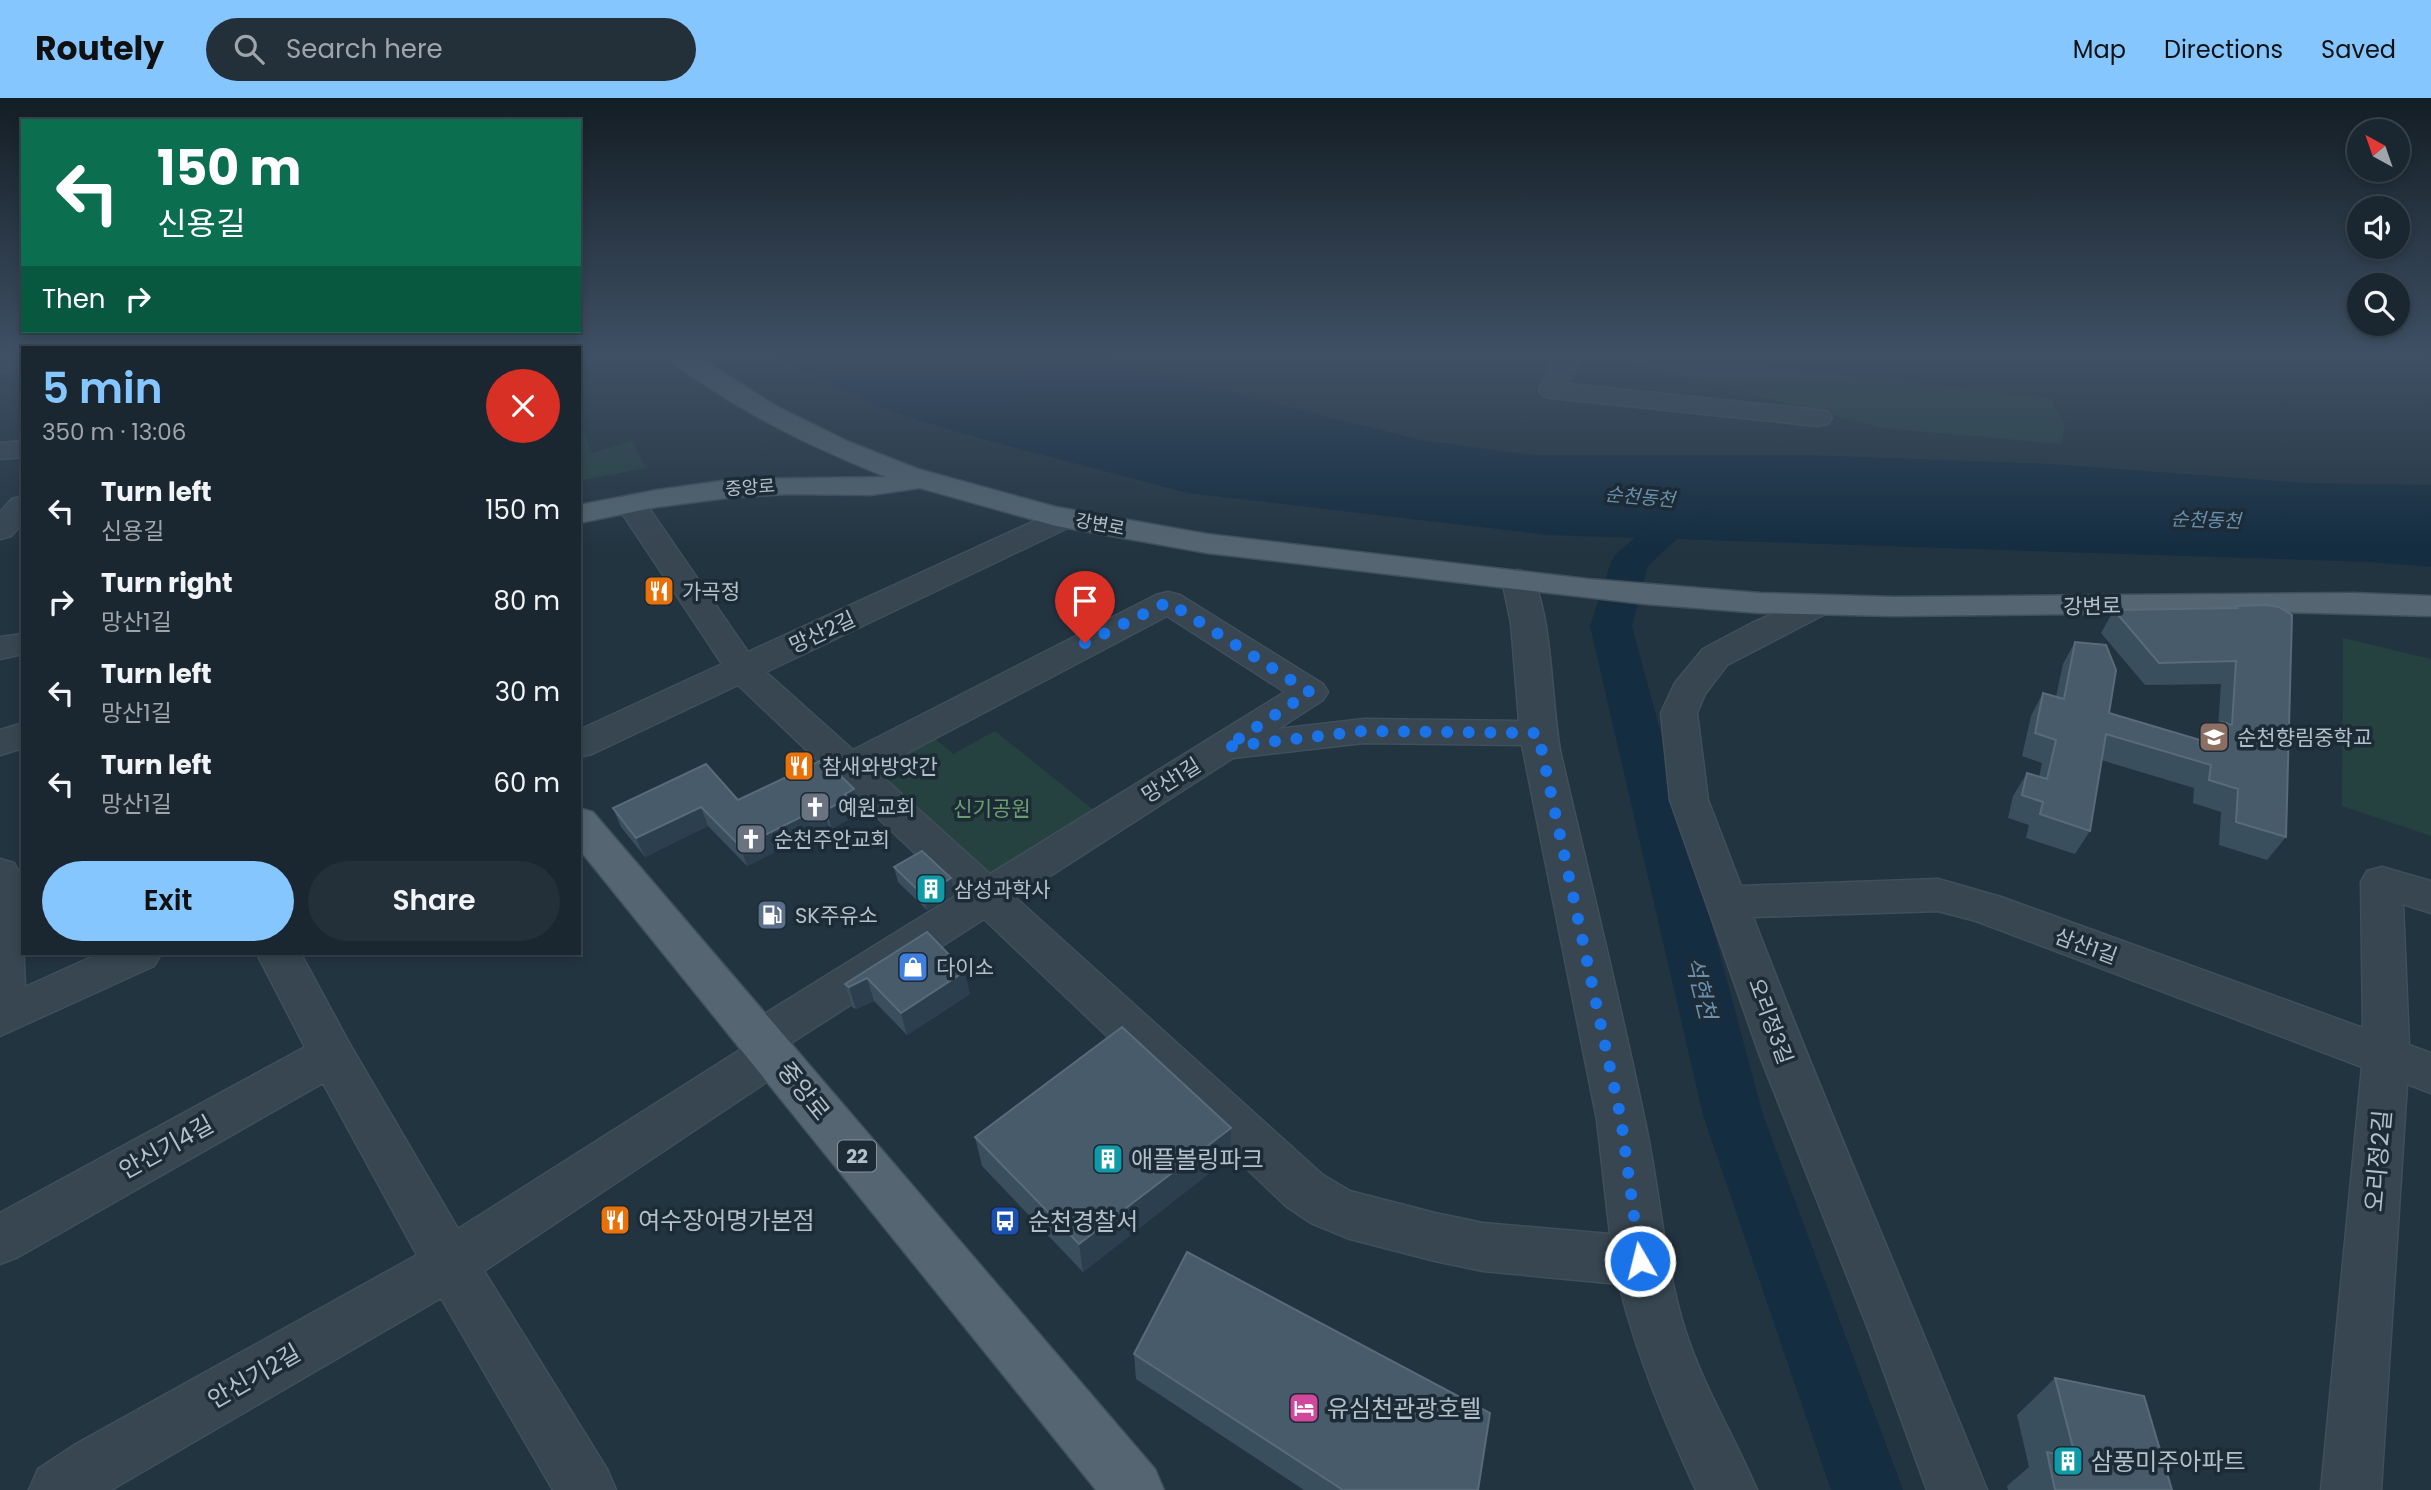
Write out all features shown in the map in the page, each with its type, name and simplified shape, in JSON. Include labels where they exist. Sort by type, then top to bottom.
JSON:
[{"type":"main road","name":"강변로","points":[[780,419],[922,479],[963,492],[1065,518],[1260,552],[1753,603],[1817,606],[2049,607],[2330,601],[2431,606]]},
{"type":"main road","name":"중앙로","points":[[581,514],[727,488],[788,485],[874,488],[922,479]]},
{"type":"main road","name":"중앙로","points":[[581,824],[767,1046],[1122,1486]]},
{"type":"street","points":[[0,451],[21,449]]},
{"type":"street","points":[[631,504],[743,670],[1279,1167],[1329,1207],[1364,1220],[1483,1247],[1640,1261]]},
{"type":"street","points":[[0,530],[21,507]]},
{"type":"street","name":"망산2길","points":[[581,743],[1065,518]]},
{"type":"street","points":[[1537,582],[1528,623],[1538,733],[1621,1119],[1640,1261],[1658,1330],[1677,1384],[1727,1490]]},
{"type":"street","name":"망산1길","points":[[767,1046],[987,898],[1310,692],[1168,602],[847,769]]},
{"type":"street","name":"오리정3길","points":[[1817,606],[1764,630],[1715,657],[1688,691],[1679,713],[1689,800],[1783,1055],[1896,1331],[1957,1490]]},
{"type":"street","points":[[0,648],[21,643]]},
{"type":"street","points":[[1226,747],[1364,731],[1538,733]]},
{"type":"street","points":[[0,743],[21,736]]},
{"type":"street","points":[[0,874],[1,1017],[137,955]]},
{"type":"street","name":"오리정2길","points":[[2351,1490],[2409,1065],[2382,881],[2431,897]]},
{"type":"street","name":"삼산1길","points":[[1727,902],[1938,895],[1986,908],[2409,1065]]},
{"type":"street","points":[[280,955],[332,1055],[450,1264],[586,1490]]},
{"type":"street","name":"안신기2길","points":[[58,1490],[450,1264],[767,1046]]},
{"type":"street","name":"안신기4길","points":[[0,1240],[332,1055]]},
{"type":"green space","points":[[1848,419],[2062,419],[2065,425],[2061,444],[1883,428]]},
{"type":"green space","points":[[585,432],[592,453],[632,441],[646,468],[581,481],[581,433]]},
{"type":"green space","points":[[2343,638],[2431,659],[2431,836],[2342,806]]},
{"type":"green space","name":"신기공원","points":[[995,731],[1100,815],[994,881],[857,770],[927,732],[953,754]]},
{"type":"water","name":"순천동천","points":[[916,419],[1337,419],[1425,441],[1533,455],[1804,455],[2052,464],[2305,483],[2431,485],[2431,567],[2369,562],[1549,535],[1188,493]]},
{"type":"building","points":[[2266,605],[2279,607],[2292,615],[2286,837],[2236,822],[2238,789],[2209,780],[2211,765],[2106,734],[2090,831],[2040,814],[2043,802],[2022,795],[2027,773],[2047,779],[2056,740],[2035,733],[2043,693],[2064,699],[2075,642],[2106,645],[2116,670],[2109,713],[2220,746],[2222,722],[2232,725],[2236,661],[2159,663],[2114,610]]},
{"type":"building","points":[[824,759],[854,789],[845,794],[849,798],[826,810],[823,806],[741,847],[701,807],[636,838],[613,808],[706,764],[738,800]]},
{"type":"building","points":[[922,851],[951,878],[923,895],[894,867]]},
{"type":"building","points":[[927,932],[965,971],[901,1013],[867,978],[849,987],[845,984]]},
{"type":"building","name":"애플볼링파크","points":[[1122,1027],[1231,1128],[1079,1244],[975,1137]]},
{"type":"building","name":"유심천관광호텔","points":[[1187,1252],[1490,1413],[1478,1490],[1343,1490],[1134,1354]]},
{"type":"building","points":[[2055,1378],[2144,1396],[2172,1490],[2055,1490],[2047,1452],[2076,1459]]},
{"type":"waterway","name":"석현천","points":[[1697,503],[1630,562],[1611,626],[1733,1115],[1867,1490]]},
{"type":"place","name":"가곡정","points":[[659,591]]},
{"type":"place","name":"순천향림중학교","points":[[2214,737]]},
{"type":"place","name":"참새와방앗간","points":[[799,766]]},
{"type":"place","name":"예원교회","points":[[815,807]]},
{"type":"place","name":"순천주안교회","points":[[751,839]]},
{"type":"place","name":"삼성과학사","points":[[931,889]]},
{"type":"place","name":"SK주유소","points":[[772,915]]},
{"type":"place","name":"다이소","points":[[913,967]]},
{"type":"place","name":"애플볼링파크","points":[[1108,1159]]},
{"type":"place","name":"여수장어명가본점","points":[[615,1220]]},
{"type":"place","name":"순천경찰서","points":[[1005,1221]]},
{"type":"place","name":"유심천관광호텔","points":[[1304,1408]]},
{"type":"place","name":"삼풍미주아파트","points":[[2068,1461]]},
{"type":"route","points":[[1085,643],[1168,602],[1310,692],[1226,747],[1364,731],[1538,733],[1604,1030],[1621,1119],[1640,1261]]}]
